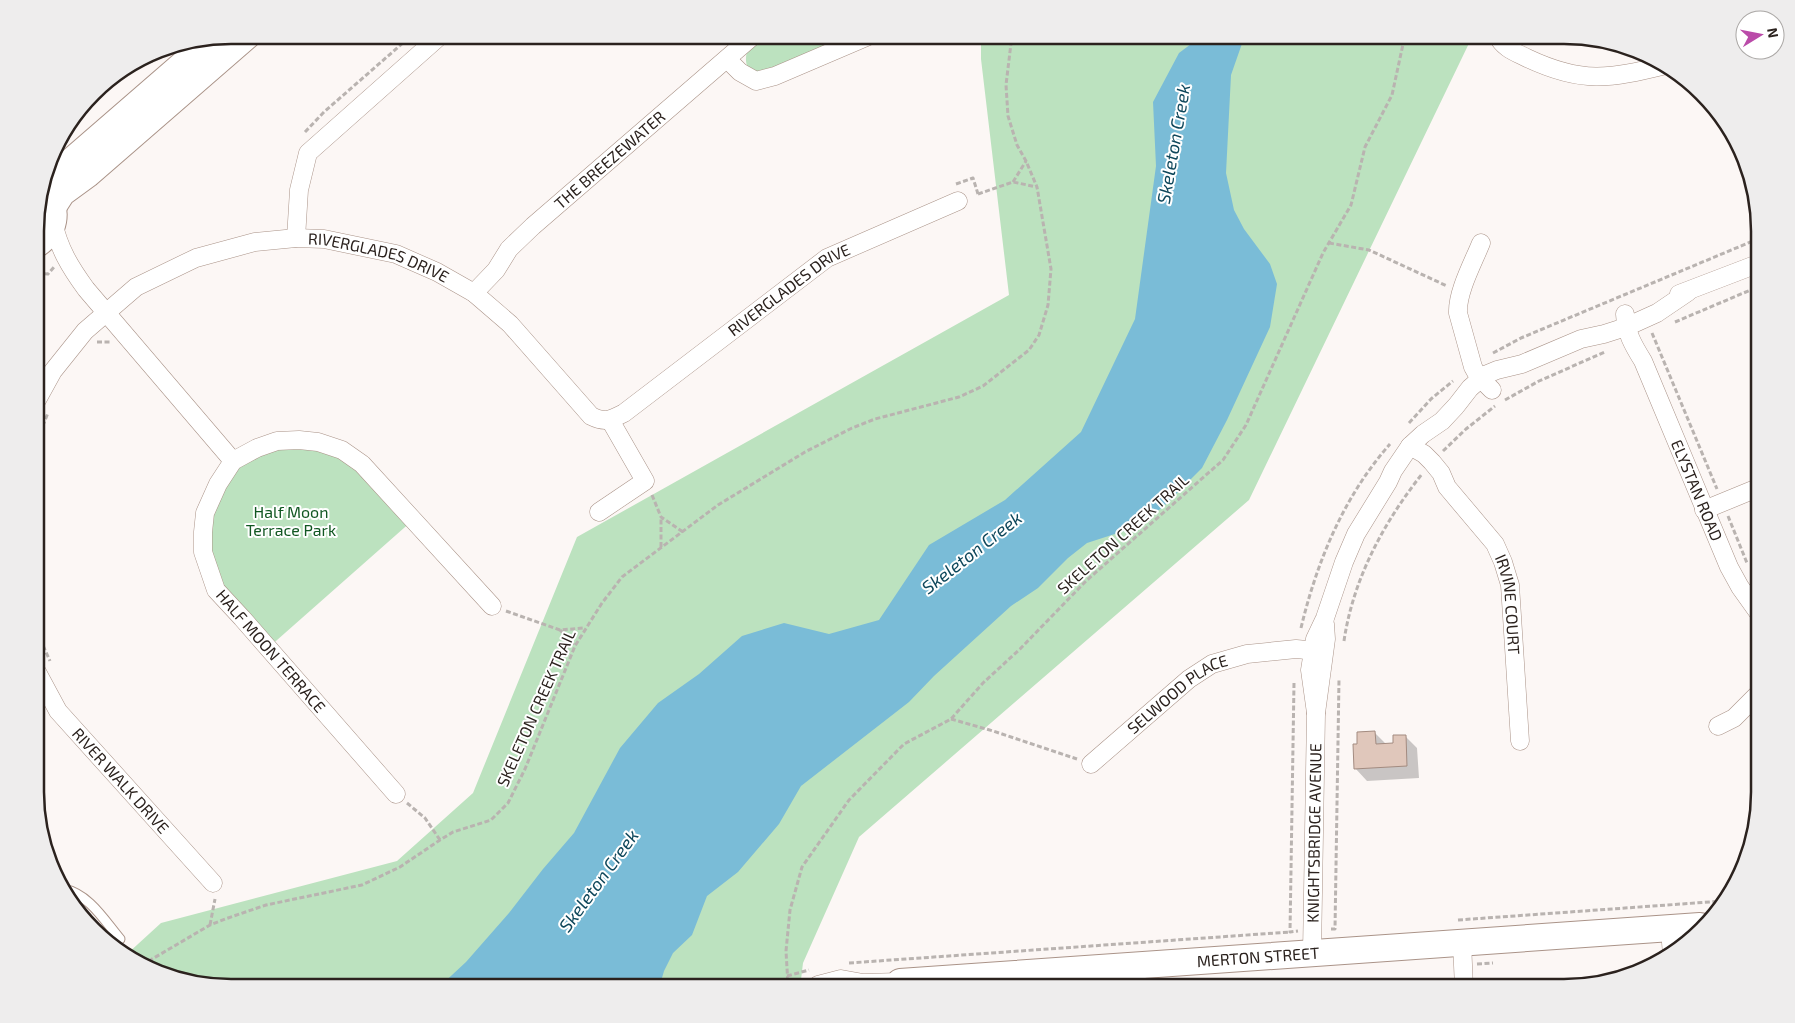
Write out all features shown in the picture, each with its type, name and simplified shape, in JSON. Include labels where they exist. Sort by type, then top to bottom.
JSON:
[{"type":"street","points":[[44,238],[50,231],[50,207],[62,193],[88,174],[238,44]]},
{"type":"street","points":[[296,238],[299,190],[308,153],[430,44]]},
{"type":"street","name":"THE BREEZEWATER","points":[[474,293],[496,270],[510,249],[533,226],[744,44]]},
{"type":"street","points":[[727,59],[740,72],[756,81],[775,76],[850,44]]},
{"type":"street","points":[[1502,44],[1512,51],[1548,68],[1573,75],[1618,76],[1655,67]]},
{"type":"street","points":[[54,172],[69,163],[205,45]]},
{"type":"street","name":"RIVERGLADES DRIVE","points":[[107,313],[136,287],[196,258],[256,242],[296,238],[324,239],[396,254],[437,272],[474,293],[510,324],[590,416],[600,421],[610,420],[624,412],[827,258],[954,194]]},
{"type":"street","points":[[50,207],[58,242],[74,272],[234,461]]},
{"type":"street","points":[[1481,243],[1462,291],[1458,313],[1468,347],[1488,382]]},
{"type":"street","points":[[44,252],[74,272]]},
{"type":"street","name":"KNIGHTSBRIDGE AVENUE","points":[[1312,941],[1316,713],[1308,655],[1325,618],[1356,534],[1388,482],[1392,471],[1421,457],[1423,434],[1442,421],[1456,406],[1488,382],[1522,364],[1581,339],[1602,325],[1634,329],[1655,301],[1688,292],[1751,267]]},
{"type":"street","points":[[44,402],[53,370],[91,336],[107,313]]},
{"type":"street","name":"ELYSTAN ROAD","points":[[1634,329],[1644,361],[1704,510],[1729,567],[1751,602]]},
{"type":"street","points":[[599,512],[645,481],[610,420]]},
{"type":"street","name":"HALF MOON TERRACE","points":[[396,794],[216,590],[203,552],[203,532],[206,513],[218,484],[234,461],[257,448],[277,441],[318,442],[342,450],[362,464],[492,606]]},
{"type":"street","name":"IRVINE COURT","points":[[1421,457],[1495,544],[1503,562],[1510,585],[1520,741]]},
{"type":"street","points":[[1704,510],[1751,491]]},
{"type":"street","name":"SELWOOD PLACE","points":[[1091,764],[1201,670],[1212,664],[1235,656],[1260,652],[1308,655]]},
{"type":"street","name":"RIVER WALK DRIVE","points":[[44,685],[58,711],[213,883]]},
{"type":"street","points":[[1718,726],[1738,715],[1751,701]]},
{"type":"street","name":"MERTON STREET","points":[[1070,979],[1136,977],[1312,941],[1458,931],[1694,926]]},
{"type":"street","points":[[1670,928],[1671,946]]},
{"type":"street","points":[[1458,931],[1463,979]]},
{"type":"street","name":"MERTON STREET","points":[[816,977],[842,979]]},
{"type":"lane","points":[[72,891],[88,900],[120,939]]},
{"type":"path","points":[[300,138],[313,122],[402,44]]},
{"type":"path","name":"SKELETON CREEK TRAIL","points":[[150,961],[210,925],[266,905],[362,885],[400,867],[453,832],[491,820],[508,802],[525,769],[584,628],[622,577],[718,505],[805,452],[860,425],[959,397],[982,386],[1029,350],[1039,335],[1048,305],[1051,269],[1037,187],[1017,145],[1008,116],[1006,85],[1011,44]]},
{"type":"path","name":"SKELETON CREEK TRAIL","points":[[787,979],[786,950],[790,910],[802,867],[849,800],[904,744],[951,719],[983,683],[1020,649],[1086,581],[1223,460],[1246,425],[1323,252],[1351,205],[1365,147],[1392,95],[1403,44]]},
{"type":"path","points":[[1013,182],[1026,161]]},
{"type":"path","points":[[954,194],[973,178],[978,194]]},
{"type":"path","points":[[954,194],[978,194],[1013,182],[1037,187]]},
{"type":"path","points":[[1344,645],[1354,600],[1370,555],[1421,457],[1466,429],[1488,382],[1521,338],[1751,242]]},
{"type":"path","points":[[1329,243],[1369,250],[1435,281],[1462,291]]},
{"type":"path","points":[[1668,325],[1751,290]]},
{"type":"path","points":[[1634,329],[1722,502],[1751,569]]},
{"type":"path","points":[[1405,426],[1454,380],[1488,382],[1553,375],[1634,329],[1660,329]]},
{"type":"path","points":[[91,349],[91,336],[110,342]]},
{"type":"path","points":[[1290,932],[1308,655],[1307,602],[1325,550],[1343,511],[1373,463],[1392,441]]},
{"type":"path","points":[[645,481],[661,517],[661,547]]},
{"type":"path","points":[[661,517],[683,532]]},
{"type":"path","points":[[492,606],[560,630],[584,628]]},
{"type":"path","points":[[560,630],[575,646]]},
{"type":"path","points":[[846,963],[1290,932],[1312,941],[1336,929],[1339,678]]},
{"type":"path","points":[[951,719],[1091,764]]},
{"type":"path","points":[[396,794],[425,818],[440,840]]},
{"type":"path","points":[[210,925],[215,902],[213,883]]},
{"type":"path","points":[[1458,931],[1716,902]]},
{"type":"path","points":[[787,976],[816,977]]},
{"type":"green space","points":[[752,44],[833,44],[763,74],[748,69],[746,58]]},
{"type":"green space","points":[[981,44],[1469,44],[1249,500],[859,837],[803,963],[801,979],[219,979],[182,973],[159,965],[131,950],[161,923],[397,861],[473,793],[577,537],[1009,295],[981,59]]},
{"type":"green space","name":"Half Moon Terrace Park","points":[[257,448],[342,450],[413,520],[268,648],[208,570],[203,552],[218,484]]},
{"type":"water","name":"Skeleton Creek","points":[[1191,44],[1242,44],[1231,75],[1226,173],[1234,210],[1244,229],[1270,264],[1277,284],[1270,327],[1227,420],[1202,468],[1162,508],[1124,531],[1087,543],[1068,558],[1038,588],[1011,606],[934,676],[909,702],[801,786],[779,824],[738,872],[707,896],[692,935],[673,953],[662,979],[448,979],[466,962],[509,913],[574,833],[620,748],[658,703],[699,674],[742,636],[784,623],[829,634],[879,620],[929,545],[1005,500],[1081,432],[1135,319],[1156,166],[1153,102],[1179,53]]},
{"type":"building","points":[[1375,731],[1376,744],[1393,743],[1393,735],[1406,735],[1407,766],[1354,769],[1353,744],[1357,744],[1357,732]]}]
